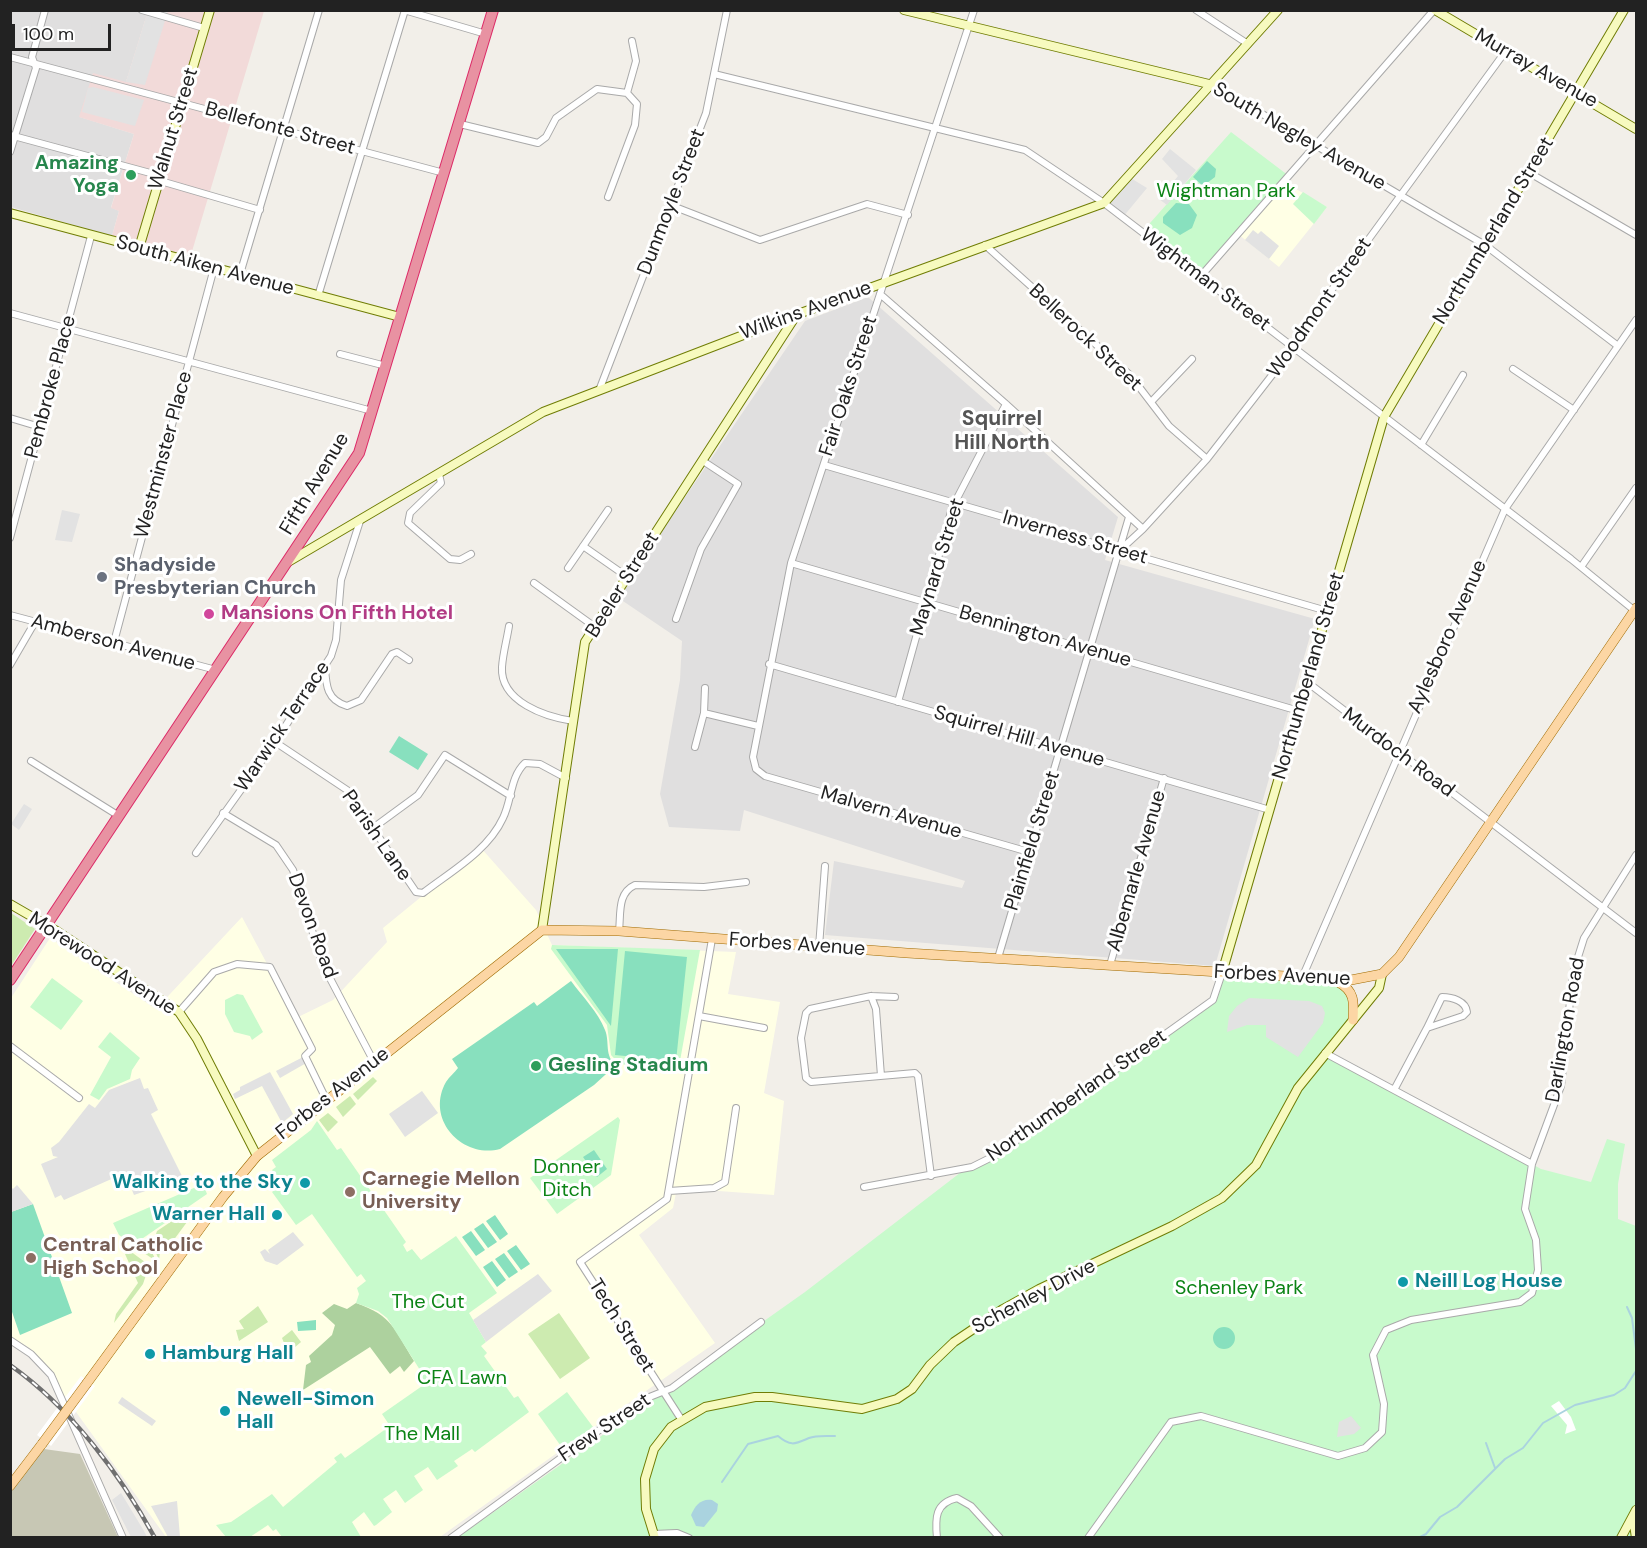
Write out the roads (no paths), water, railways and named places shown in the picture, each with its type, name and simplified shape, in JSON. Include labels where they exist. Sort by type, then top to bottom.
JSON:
[{"type":"highway","name":"Fifth Avenue","points":[[10,980],[359,453],[493,10]]},
{"type":"main road","points":[[1382,974],[1400,957],[1636,612]]},
{"type":"main road","name":"Forbes Avenue","points":[[10,1486],[223,1197],[257,1156],[542,930],[619,931],[1334,980],[1362,980],[1382,974]]},
{"type":"main road","points":[[1334,980],[1348,987],[1352,993],[1353,1020]]},
{"type":"street","points":[[10,152],[13,136],[36,68],[32,57],[45,10]]},
{"type":"street","points":[[142,10],[204,28]]},
{"type":"street","name":"Walnut Street","points":[[139,248],[210,10]]},
{"type":"street","points":[[240,274],[319,10]]},
{"type":"street","name":"Dunmoyle Street","points":[[600,388],[706,113],[727,10]]},
{"type":"street","name":"South Negley Avenue","points":[[904,10],[1213,85],[1485,245],[1618,346]]},
{"type":"street","name":"Fair Oaks Street","points":[[756,769],[753,757],[758,726],[791,563],[937,129],[974,10]]},
{"type":"street","points":[[1196,10],[1248,44]]},
{"type":"street","name":"Wilkins Avenue","points":[[288,562],[543,413],[600,388],[1104,203],[1213,85],[1278,10]]},
{"type":"street","points":[[1200,278],[1434,10]]},
{"type":"street","name":"Murray Avenue","points":[[1434,10],[1636,129]]},
{"type":"street","name":"Northumberland Street","points":[[864,1187],[972,1167],[1025,1135],[1212,1000],[1222,973],[1384,417],[1624,10]]},
{"type":"street","points":[[318,296],[405,11],[486,34]]},
{"type":"street","points":[[627,93],[636,60],[632,41]]},
{"type":"street","name":"Woodmont Street","points":[[1119,551],[1143,530],[1207,459],[1293,348],[1296,339],[1505,52]]},
{"type":"street","name":"Bellefonte Street","points":[[10,57],[284,129],[444,174]]},
{"type":"street","name":"Wightman Street","points":[[714,74],[1025,150],[1104,203],[1581,567],[1636,612]]},
{"type":"street","points":[[460,124],[538,142],[546,137],[556,118],[597,89],[627,93],[637,104],[635,124],[608,197]]},
{"type":"street","points":[[13,136],[154,174],[164,183],[260,210]]},
{"type":"street","points":[[1528,172],[1636,235]]},
{"type":"street","points":[[670,205],[760,240],[867,204],[908,215]]},
{"type":"street","name":"South Aiken Avenue","points":[[10,213],[400,317]]},
{"type":"street","name":"Pembroke Place","points":[[10,538],[91,236]]},
{"type":"street","name":"Bellerock Street","points":[[985,245],[1130,375],[1169,426],[1207,459]]},
{"type":"street","name":"Westminster Place","points":[[114,642],[214,268]]},
{"type":"street","points":[[880,294],[1006,404],[1143,530]]},
{"type":"street","points":[[10,313],[372,411]]},
{"type":"street","name":"Beeler Street","points":[[542,930],[567,778],[585,642],[798,314]]},
{"type":"street","name":"Aylesboro Avenue","points":[[1302,978],[1504,509],[1636,320]]},
{"type":"street","points":[[340,354],[386,366]]},
{"type":"street","points":[[1151,402],[1191,359]]},
{"type":"street","points":[[1513,369],[1574,410]]},
{"type":"street","points":[[1421,445],[1463,375]]},
{"type":"street","name":"Maynard Street","points":[[898,702],[925,601],[955,503],[1006,404]]},
{"type":"street","points":[[10,418],[40,427]]},
{"type":"street","points":[[676,619],[701,549],[738,484],[703,461]]},
{"type":"street","name":"Inverness Street","points":[[824,465],[1327,612]]},
{"type":"street","points":[[439,474],[441,483],[410,513],[408,523],[450,560],[460,560],[471,554]]},
{"type":"street","points":[[1581,567],[1636,488]]},
{"type":"street","points":[[568,568],[608,510]]},
{"type":"street","name":"Plainfield Street","points":[[998,958],[1129,517]]},
{"type":"street","name":"Warwick Terrace","points":[[196,854],[325,667],[336,640],[341,580],[360,521]]},
{"type":"street","points":[[583,546],[626,576]]},
{"type":"street","name":"Bennington Avenue","points":[[791,563],[1299,711]]},
{"type":"street","points":[[534,583],[595,627]]},
{"type":"street","name":"Amberson Avenue","points":[[10,615],[216,670]]},
{"type":"street","points":[[10,665],[35,622]]},
{"type":"street","points":[[509,626],[502,668],[503,680],[514,696],[539,713],[573,721]]},
{"type":"street","points":[[325,667],[326,684],[331,698],[347,706],[361,700],[392,654],[397,652],[409,660]]},
{"type":"street","name":"Squirrel Hill Avenue","points":[[769,664],[1270,810]]},
{"type":"street","name":"Murdoch Road","points":[[1307,682],[1636,933]]},
{"type":"street","points":[[695,747],[704,713],[705,688]]},
{"type":"street","points":[[704,713],[758,726]]},
{"type":"street","name":"Parish Lane","points":[[275,742],[347,790],[416,892],[423,893],[481,848],[503,818],[511,796]]},
{"type":"street","points":[[373,828],[418,795],[446,755],[511,796],[518,770],[525,763],[540,764],[567,778]]},
{"type":"street","points":[[31,761],[120,816]]},
{"type":"street","name":"Malvern Avenue","points":[[756,769],[765,776],[1029,852]]},
{"type":"street","name":"Albemarle Avenue","points":[[1110,965],[1164,778]]},
{"type":"street","name":"Devon Road","points":[[223,813],[276,845],[293,870],[323,965],[374,1062]]},
{"type":"street","name":"Darlington Road","points":[[1088,1538],[1171,1422],[1201,1416],[1338,1456],[1365,1448],[1382,1432],[1384,1404],[1373,1354],[1386,1330],[1411,1320],[1520,1302],[1532,1293],[1538,1270],[1536,1240],[1525,1209],[1532,1164],[1561,1086],[1573,973],[1584,938],[1636,855]]},
{"type":"street","points":[[819,946],[825,866]]},
{"type":"street","points":[[619,931],[622,899],[629,888],[635,885],[704,887],[746,882]]},
{"type":"street","name":"Morewood Avenue","points":[[10,904],[179,1012],[197,1039],[257,1156]]},
{"type":"street","points":[[712,939],[669,1191],[722,1185],[725,1182],[736,1108]]},
{"type":"street","points":[[179,1012],[214,972],[237,964],[270,967],[312,1049],[306,1056],[326,1099]]},
{"type":"street","name":"Schenley Drive","points":[[655,1535],[645,1500],[647,1468],[658,1443],[681,1419],[705,1407],[755,1397],[772,1397],[862,1409],[897,1399],[912,1389],[930,1365],[954,1342],[1003,1309],[1039,1289],[1172,1226],[1222,1197],[1256,1165],[1267,1148],[1286,1106],[1325,1053],[1381,985],[1382,974]]},
{"type":"street","points":[[871,996],[876,1009],[881,1076]]},
{"type":"street","points":[[896,996],[871,996],[810,1010],[806,1013],[801,1038],[806,1078],[811,1082],[910,1072],[918,1076],[931,1176]]},
{"type":"street","points":[[1394,1090],[1442,997],[1450,997],[1466,1008],[1467,1012],[1463,1016],[1427,1028]]},
{"type":"street","points":[[699,1016],[764,1028]]},
{"type":"street","points":[[10,1046],[79,1098]]},
{"type":"street","points":[[1325,1053],[1532,1164]]},
{"type":"street","name":"Tech Street","points":[[669,1191],[667,1200],[580,1262],[681,1419]]},
{"type":"street","name":"Frew Street","points":[[451,1538],[598,1431],[647,1398],[672,1389],[761,1323]]},
{"type":"street","points":[[10,1340],[31,1354],[51,1375],[123,1538]]},
{"type":"street","points":[[937,1538],[936,1518],[941,1504],[957,1498],[964,1501],[1000,1538]]},
{"type":"street","points":[[1621,1538],[1635,1513]]},
{"type":"street","points":[[1635,1513],[1633,1529],[1636,1538]]},
{"type":"street","points":[[655,1535],[677,1533],[689,1538]]},
{"type":"water","points":[[712,1500],[718,1504],[717,1511],[704,1527],[696,1526],[691,1515],[695,1508],[702,1501]]},
{"type":"waterway","points":[[1627,1307],[1632,1318],[1636,1349]]},
{"type":"waterway","points":[[1418,1538],[1426,1534],[1440,1517],[1457,1507],[1505,1459],[1523,1448],[1543,1423],[1575,1405],[1614,1395],[1625,1388],[1636,1371]]},
{"type":"waterway","points":[[722,1482],[748,1444],[778,1436],[786,1442],[793,1443],[815,1436],[835,1436]]},
{"type":"waterway","points":[[1486,1443],[1495,1468]]},
{"type":"railway","points":[[10,1365],[53,1401],[92,1444],[110,1466],[155,1538]]},
{"type":"place","name":"Amazing Yoga","points":[[131,175]]},
{"type":"place","name":"Shadyside Presbyterian Church","points":[[102,577]]},
{"type":"place","name":"Mansions On Fifth Hotel","points":[[209,614]]},
{"type":"place","name":"Gesling Stadium","points":[[536,1066]]},
{"type":"place","name":"Walking to the Sky","points":[[305,1183]]},
{"type":"place","name":"Carnegie Mellon University","points":[[350,1192]]},
{"type":"place","name":"Warner Hall","points":[[277,1215]]},
{"type":"place","name":"Central Catholic High School","points":[[31,1258]]},
{"type":"place","name":"Neill Log House","points":[[1403,1282]]},
{"type":"place","name":"Hamburg Hall","points":[[150,1354]]},
{"type":"place","name":"Newell-Simon Hall","points":[[225,1411]]},
{"type":"district","name":"Squirrel Hill North","points":[[1002,431]]},
{"type":"park label","name":"Wightman Park","points":[[1226,192]]},
{"type":"park label","name":"Donner Ditch","points":[[567,1180]]},
{"type":"park label","name":"Schenley Park","points":[[1239,1289]]},
{"type":"park label","name":"The Cut","points":[[428,1303]]},
{"type":"park label","name":"CFA Lawn","points":[[462,1379]]},
{"type":"park label","name":"The Mall","points":[[422,1435]]}]
